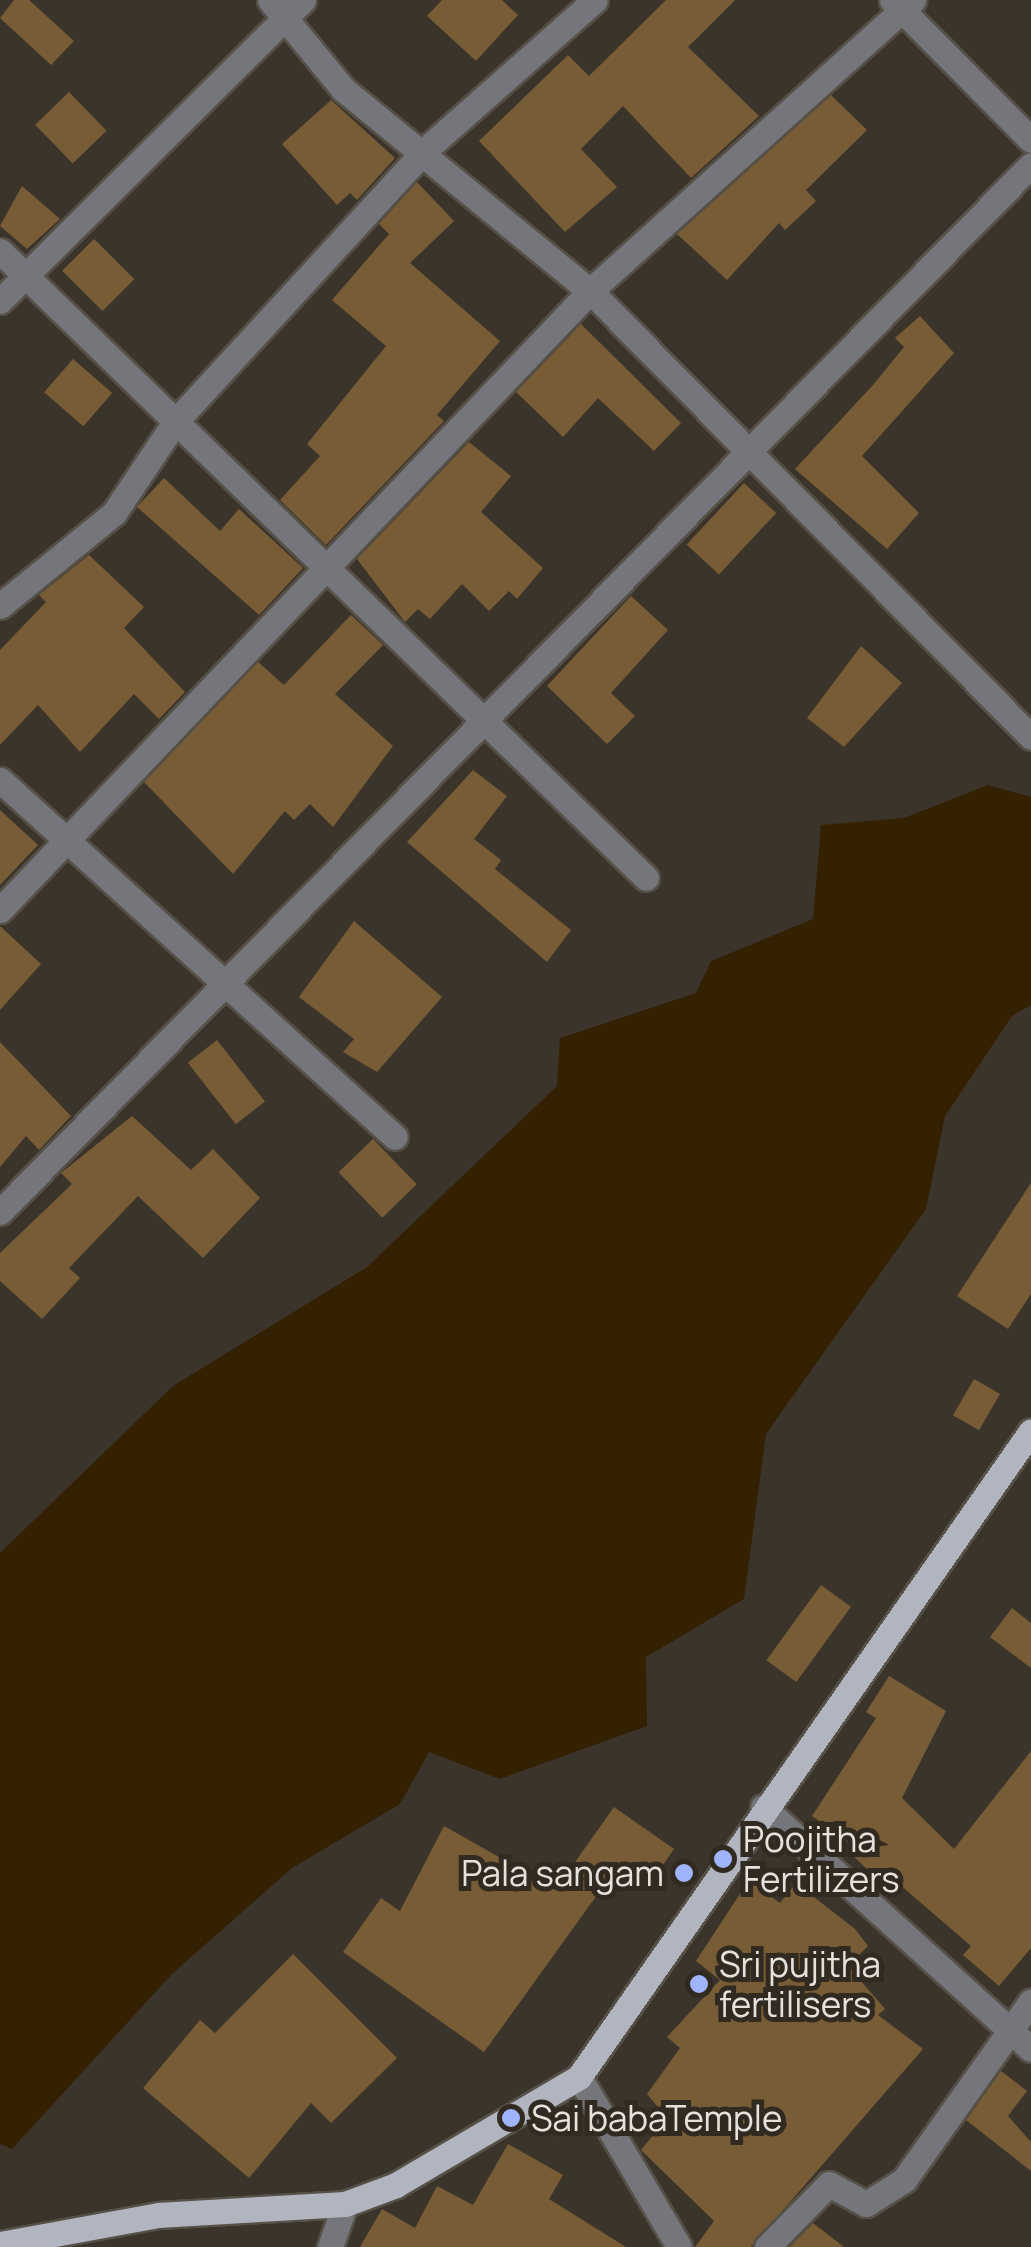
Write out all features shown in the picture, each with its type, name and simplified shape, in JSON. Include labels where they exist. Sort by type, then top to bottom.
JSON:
[{"type":"main road","points":[[0,2244],[158,2216],[345,2204],[396,2185],[579,2077],[1031,1430]]},
{"type":"street","points":[[0,606],[114,513],[174,422],[426,149],[595,0]]},
{"type":"street","points":[[0,910],[72,842],[322,570],[590,291],[903,3],[1031,140]]},
{"type":"street","points":[[0,301],[286,5],[344,89],[426,149],[590,291],[744,454],[1031,737]]},
{"type":"street","points":[[0,1212],[230,988],[744,454],[1031,165]]},
{"type":"street","points":[[0,251],[24,279],[322,570],[646,878]]},
{"type":"street","points":[[0,780],[395,1137]]},
{"type":"street","points":[[764,1807],[1022,2040]]},
{"type":"street","points":[[768,2247],[829,2184],[866,2204],[904,2180],[1022,2040],[1031,2001]]},
{"type":"street","points":[[579,2077],[679,2247]]},
{"type":"street","points":[[330,2247],[345,2204]]},
{"type":"shaded area","points":[[988,785],[1031,797],[1031,1005],[1012,1016],[945,1116],[926,1209],[766,1434],[744,1599],[646,1657],[647,1726],[500,1779],[429,1752],[400,1804],[292,1868],[172,1974],[12,2149],[0,2144],[0,1553],[173,1386],[367,1267],[557,1086],[560,1038],[696,993],[711,961],[813,919],[821,825],[904,818]]},
{"type":"building","points":[[14,0],[29,0],[74,41],[51,65],[0,18]]},
{"type":"building","points":[[442,0],[502,0],[518,15],[476,61],[427,16]]},
{"type":"building","points":[[666,0],[735,0],[688,47],[759,116],[691,178],[623,106],[581,149],[617,187],[565,232],[479,141],[568,55],[589,76]]},
{"type":"building","points":[[69,92],[107,131],[73,163],[35,125]]},
{"type":"building","points":[[831,95],[867,130],[806,190],[816,201],[785,230],[779,223],[727,280],[677,234]]},
{"type":"building","points":[[331,100],[395,158],[357,200],[350,193],[337,205],[282,144]]},
{"type":"building","points":[[417,182],[454,221],[410,263],[500,341],[437,415],[444,421],[326,545],[280,500],[320,456],[307,444],[386,346],[332,300],[389,234],[379,224]]},
{"type":"building","points":[[22,186],[60,219],[27,249],[0,226]]},
{"type":"building","points":[[94,239],[134,279],[102,311],[62,271]]},
{"type":"building","points":[[920,316],[954,353],[862,456],[919,513],[887,549],[795,469],[873,385],[904,347],[895,338]]},
{"type":"building","points":[[581,324],[681,423],[654,451],[598,398],[563,437],[516,392]]},
{"type":"building","points":[[73,359],[112,393],[83,426],[44,392]]},
{"type":"building","points":[[469,442],[511,476],[481,512],[543,568],[517,599],[509,591],[489,611],[462,584],[430,619],[418,609],[405,622],[357,559]]},
{"type":"building","points":[[164,478],[220,531],[239,509],[303,568],[259,615],[137,507]]},
{"type":"building","points":[[744,483],[776,513],[719,574],[687,544]]},
{"type":"building","points":[[89,555],[144,607],[124,628],[185,692],[159,719],[134,694],[80,752],[38,705],[0,745],[0,650],[46,602],[39,595]]},
{"type":"building","points":[[631,596],[668,630],[611,693],[635,716],[607,744],[547,686]]},
{"type":"building","points":[[351,615],[383,645],[335,694],[393,746],[333,827],[310,804],[294,820],[285,811],[233,874],[144,782],[258,662],[284,685]]},
{"type":"building","points":[[861,646],[902,683],[844,747],[807,718]]},
{"type":"building","points":[[473,770],[507,796],[474,839],[501,860],[495,869],[571,930],[547,962],[407,842]]},
{"type":"building","points":[[0,810],[38,845],[0,885]]},
{"type":"building","points":[[354,921],[442,997],[377,1072],[343,1052],[354,1039],[299,997]]},
{"type":"building","points":[[0,926],[41,964],[0,1010]]},
{"type":"building","points":[[217,1040],[265,1101],[236,1124],[188,1063]]},
{"type":"building","points":[[0,1042],[71,1116],[39,1150],[26,1136],[0,1167]]},
{"type":"building","points":[[132,1116],[191,1170],[213,1149],[260,1198],[203,1258],[138,1196],[69,1268],[80,1278],[42,1319],[0,1281],[0,1253],[72,1184],[61,1173]]},
{"type":"building","points":[[373,1139],[417,1184],[382,1218],[338,1172]]},
{"type":"building","points":[[1031,1183],[1031,1294],[1008,1329],[957,1296]]},
{"type":"building","points":[[974,1379],[1000,1394],[979,1430],[953,1415]]},
{"type":"building","points":[[821,1585],[851,1607],[796,1682],[766,1660]]},
{"type":"building","points":[[1012,1608],[1031,1623],[1031,1668],[990,1637]]},
{"type":"building","points":[[889,1676],[946,1711],[902,1798],[954,1849],[1031,1751],[1031,1948],[999,1986],[963,1955],[971,1946],[899,1884],[891,1892],[850,1853],[855,1847],[812,1816],[876,1718],[866,1712]]},
{"type":"building","points":[[614,1807],[674,1849],[645,1891],[615,1870],[484,2052],[343,1952],[381,1898],[400,1911],[444,1826],[556,1889]]},
{"type":"building","points":[[749,1880],[780,1903],[796,1883],[855,1929],[868,1946],[848,1966],[885,2009],[878,2015],[923,2049],[751,2247],[695,2247],[714,2221],[641,2150],[667,2118],[647,2094],[680,2048],[667,2037],[720,1980],[696,1961]]},
{"type":"building","points":[[293,1954],[397,2058],[331,2123],[311,2103],[249,2178],[143,2088],[200,2020],[215,2033]]},
{"type":"building","points":[[1001,2071],[1027,2091],[1008,2116],[1031,2142],[1031,2171],[966,2120]]},
{"type":"building","points":[[508,2144],[563,2175],[549,2199],[626,2247],[360,2247],[382,2209],[415,2228],[437,2186],[473,2205]]},
{"type":"building","points":[[813,2223],[844,2247],[790,2247]]},
{"type":"place","name":"Poojitha Fertilizers","points":[[723,1859]]},
{"type":"place","name":"Pala sangam","points":[[684,1873]]},
{"type":"place","name":"Sri pujitha fertilisers","points":[[699,1984]]},
{"type":"place","name":"Sai babaTemple","points":[[511,2118]]}]
